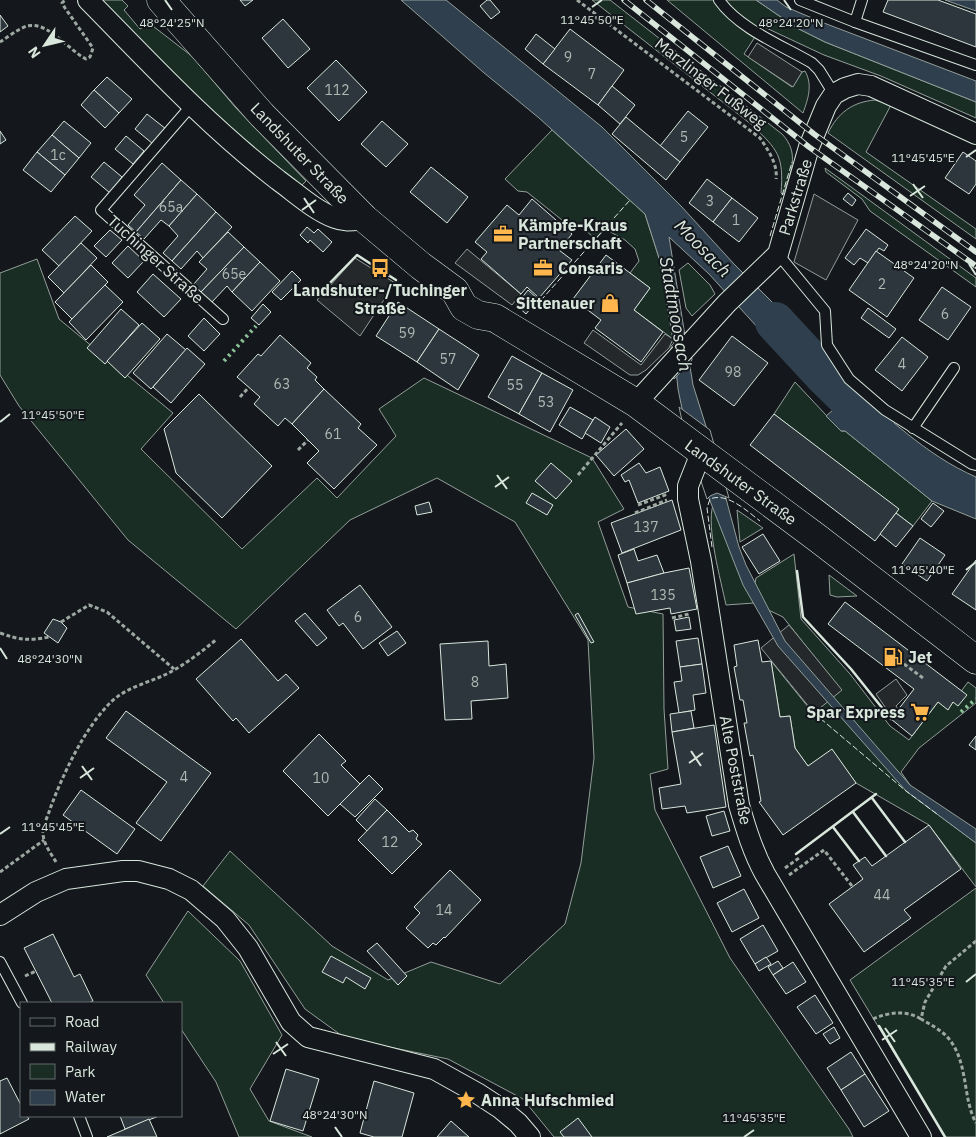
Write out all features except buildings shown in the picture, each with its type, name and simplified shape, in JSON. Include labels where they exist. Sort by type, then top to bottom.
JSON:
[{"type":"main road","name":"Landshuter Straße","points":[[160,0],[262,115],[365,219],[420,266],[455,291],[472,293],[485,300],[495,318],[636,404],[976,660]]},
{"type":"street","points":[[88,0],[191,106],[239,148],[309,203],[330,215],[349,221],[365,219]]},
{"type":"street","points":[[834,94],[858,84],[871,86],[976,134]]},
{"type":"street","name":"Parkstraße","points":[[636,404],[727,303],[778,254],[814,134],[826,106],[834,94]]},
{"type":"street","name":"Alte Poststraße","points":[[701,453],[681,486],[687,490],[701,561],[739,805],[751,843],[769,881],[921,1137]]},
{"type":"street","points":[[0,915],[36,892],[66,879],[110,872],[138,872],[169,879],[190,890],[219,913],[248,948],[290,1022],[308,1037],[422,1065],[440,1072],[478,1093],[500,1108],[518,1123],[530,1137]]},
{"type":"lane","points":[[718,0],[725,9],[744,24],[812,63],[820,70],[834,94]]},
{"type":"lane","points":[[800,0],[854,22],[976,64]]},
{"type":"lane","points":[[854,22],[862,0]]},
{"type":"lane","name":"Tuchinger Straße","points":[[191,106],[102,210],[223,319]]},
{"type":"lane","points":[[778,254],[826,311],[827,345],[849,379],[885,410],[976,465]]},
{"type":"lane","points":[[913,428],[954,368]]},
{"type":"lane","points":[[0,962],[21,1002]]},
{"type":"lane","points":[[79,1117],[87,1137]]},
{"type":"path","points":[[0,42],[25,26],[38,25],[45,28],[73,52],[86,59],[90,57],[93,48],[91,43],[65,8],[62,3],[65,0]]},
{"type":"path","name":"Marzlinger Fußweg","points":[[577,0],[760,138],[771,153],[776,175],[775,184]]},
{"type":"path","points":[[240,397],[249,387]]},
{"type":"path","points":[[578,475],[620,426]]},
{"type":"path","points":[[298,450],[308,440]]},
{"type":"path","points":[[638,505],[681,486]]},
{"type":"path","points":[[635,513],[675,497]]},
{"type":"path","points":[[61,622],[89,605],[107,612],[174,669]]},
{"type":"path","points":[[672,618],[692,614]]},
{"type":"path","points":[[0,634],[30,640],[49,637]]},
{"type":"path","points":[[66,879],[44,840],[43,829],[57,792],[76,753],[92,727],[111,703],[134,687],[174,669],[217,638]]},
{"type":"path","points":[[904,664],[923,678]]},
{"type":"path","points":[[0,872],[44,840]]},
{"type":"path","points":[[785,878],[824,850],[852,886]]},
{"type":"path","points":[[781,871],[799,858]]},
{"type":"path","points":[[921,1019],[925,1002],[946,966],[976,941]]},
{"type":"path","points":[[870,1020],[900,1012],[914,1015],[944,1034],[952,1042],[958,1053],[971,1115],[976,1123]]},
{"type":"green space","points":[[101,0],[122,0],[128,6],[124,10],[140,29],[149,23],[193,57],[235,107],[306,181],[300,187],[258,153],[199,100]]},
{"type":"green space","points":[[592,0],[610,0],[782,134],[788,141],[792,156],[791,171],[783,195],[781,193],[780,162],[768,141],[752,125]]},
{"type":"green space","points":[[667,0],[756,0],[797,28],[825,42],[976,102],[976,118],[881,76],[824,55],[762,26],[744,54],[792,87],[802,72],[805,71],[809,87],[803,113]]},
{"type":"green space","points":[[875,100],[891,105],[866,152],[976,229],[976,239],[828,133],[841,114],[859,103]]},
{"type":"green space","points":[[552,130],[645,214],[660,261],[673,339],[634,310],[650,288],[630,273],[639,261],[635,249],[625,240],[605,229],[590,245],[589,243],[593,237],[583,228],[567,224],[527,192],[518,191],[505,179]]},
{"type":"green space","points":[[825,168],[976,278],[976,287],[870,211],[862,199],[826,172]]},
{"type":"green space","points":[[37,259],[59,319],[173,413],[141,449],[242,549],[317,478],[337,498],[396,436],[379,409],[424,378],[592,458],[624,509],[598,522],[628,607],[663,614],[664,709],[668,769],[650,774],[655,810],[730,958],[853,1137],[554,1137],[523,1099],[448,1059],[345,1038],[305,1009],[249,925],[203,886],[230,851],[332,946],[388,980],[431,962],[500,984],[565,924],[581,863],[594,758],[588,640],[515,522],[437,478],[350,520],[236,629],[128,540],[19,406],[0,375],[0,273]]},
{"type":"green space","points":[[688,263],[710,285],[715,294],[692,316],[686,308],[679,270]]},
{"type":"green space","points":[[795,382],[841,431],[845,431],[932,501],[913,526],[896,513],[898,509],[774,414]]},
{"type":"green space","points":[[713,505],[744,585],[755,583],[756,578],[794,554],[801,619],[850,674],[890,726],[909,740],[938,702],[948,709],[968,682],[976,688],[976,703],[919,748],[901,772],[910,785],[937,814],[976,843],[976,887],[929,825],[856,783],[832,750],[808,766],[795,748],[790,716],[780,717],[771,661],[813,713],[841,690],[783,617],[754,603],[726,605],[711,527]]},
{"type":"green space","points":[[737,510],[763,528],[740,542]]},
{"type":"green space","points":[[829,575],[857,596],[837,597],[830,595]]},
{"type":"green space","points":[[976,888],[976,1137],[945,1137],[850,980]]},
{"type":"green space","points":[[188,911],[240,961],[282,1035],[250,1089],[269,1121],[312,1137],[239,1137],[216,1082],[182,1031],[182,1002],[163,1002],[146,975]]},
{"type":"shaded area","points":[[757,43],[802,72],[793,87],[748,57]]},
{"type":"shaded area","points":[[814,194],[858,220],[826,280],[794,262]]},
{"type":"shaded area","points":[[467,249],[521,294],[512,305],[455,263]]},
{"type":"shaded area","points":[[355,258],[395,283],[360,336],[317,300]]},
{"type":"shaded area","points":[[593,330],[641,365],[665,334],[673,339],[669,348],[646,370],[638,375],[630,375],[584,343]]},
{"type":"shaded area","points":[[789,625],[842,690],[814,713],[761,648]]},
{"type":"shaded area","points":[[896,679],[907,695],[896,706],[898,709],[890,714],[876,694]]},
{"type":"water","name":"Stadtmoosach","points":[[401,0],[446,0],[602,127],[822,352],[799,373],[709,274],[669,237],[693,385],[710,439],[739,547],[746,565],[785,641],[910,785],[976,829],[976,843],[906,791],[778,646],[743,585],[703,483],[687,433],[678,389],[673,339],[660,261],[645,214],[539,118]]},
{"type":"water","points":[[756,0],[777,0],[786,7],[824,23],[976,81],[976,102],[825,42],[797,28]]},
{"type":"water","points":[[945,0],[976,0],[976,11]]},
{"type":"water","points":[[843,379],[923,446],[957,468],[976,477],[976,519],[932,501],[845,431],[841,431],[826,416],[834,409],[824,397]]},
{"type":"pier","points":[[687,331],[692,360],[674,379],[671,346]]},
{"type":"pier","points":[[679,407],[710,430],[729,498],[717,493],[707,499],[685,434]]},
{"type":"waterway","name":"Moosach","points":[[775,322],[824,375],[874,424]]},
{"type":"railway","points":[[624,0],[809,147],[976,266]]},
{"type":"railway","points":[[646,0],[814,134],[976,252]]},
{"type":"hedge","points":[[224,361],[256,326]]},
{"type":"hedge","points":[[961,712],[976,699]]},
{"type":"fence","points":[[770,236],[792,162]]},
{"type":"fence","points":[[535,307],[630,200]]},
{"type":"fence","points":[[712,547],[707,508],[710,499],[723,498],[730,500],[760,521]]},
{"type":"fence","points":[[814,713],[906,791],[937,814]]},
{"type":"wall","points":[[325,288],[357,255],[396,280]]},
{"type":"wall","points":[[797,571],[803,617],[851,669],[891,719]]},
{"type":"wall","points":[[796,854],[876,794]]},
{"type":"wall","points":[[872,798],[905,842]]},
{"type":"wall","points":[[853,812],[886,856]]},
{"type":"wall","points":[[833,827],[859,861]]},
{"type":"wall","points":[[879,1026],[945,1137]]},
{"type":"place","name":"Kämpfe-Kraus Partnerschaft","points":[[503,234]]},
{"type":"place","name":"Landshuter-/Tuchinger Straße","points":[[380,268]]},
{"type":"place","name":"Consaris","points":[[543,268]]},
{"type":"place","name":"Sittenauer","points":[[610,303]]},
{"type":"place","name":"Jet","points":[[893,657]]},
{"type":"place","name":"Spar Express","points":[[920,712]]},
{"type":"place","name":"Anna Hufschmied","points":[[466,1100]]}]
